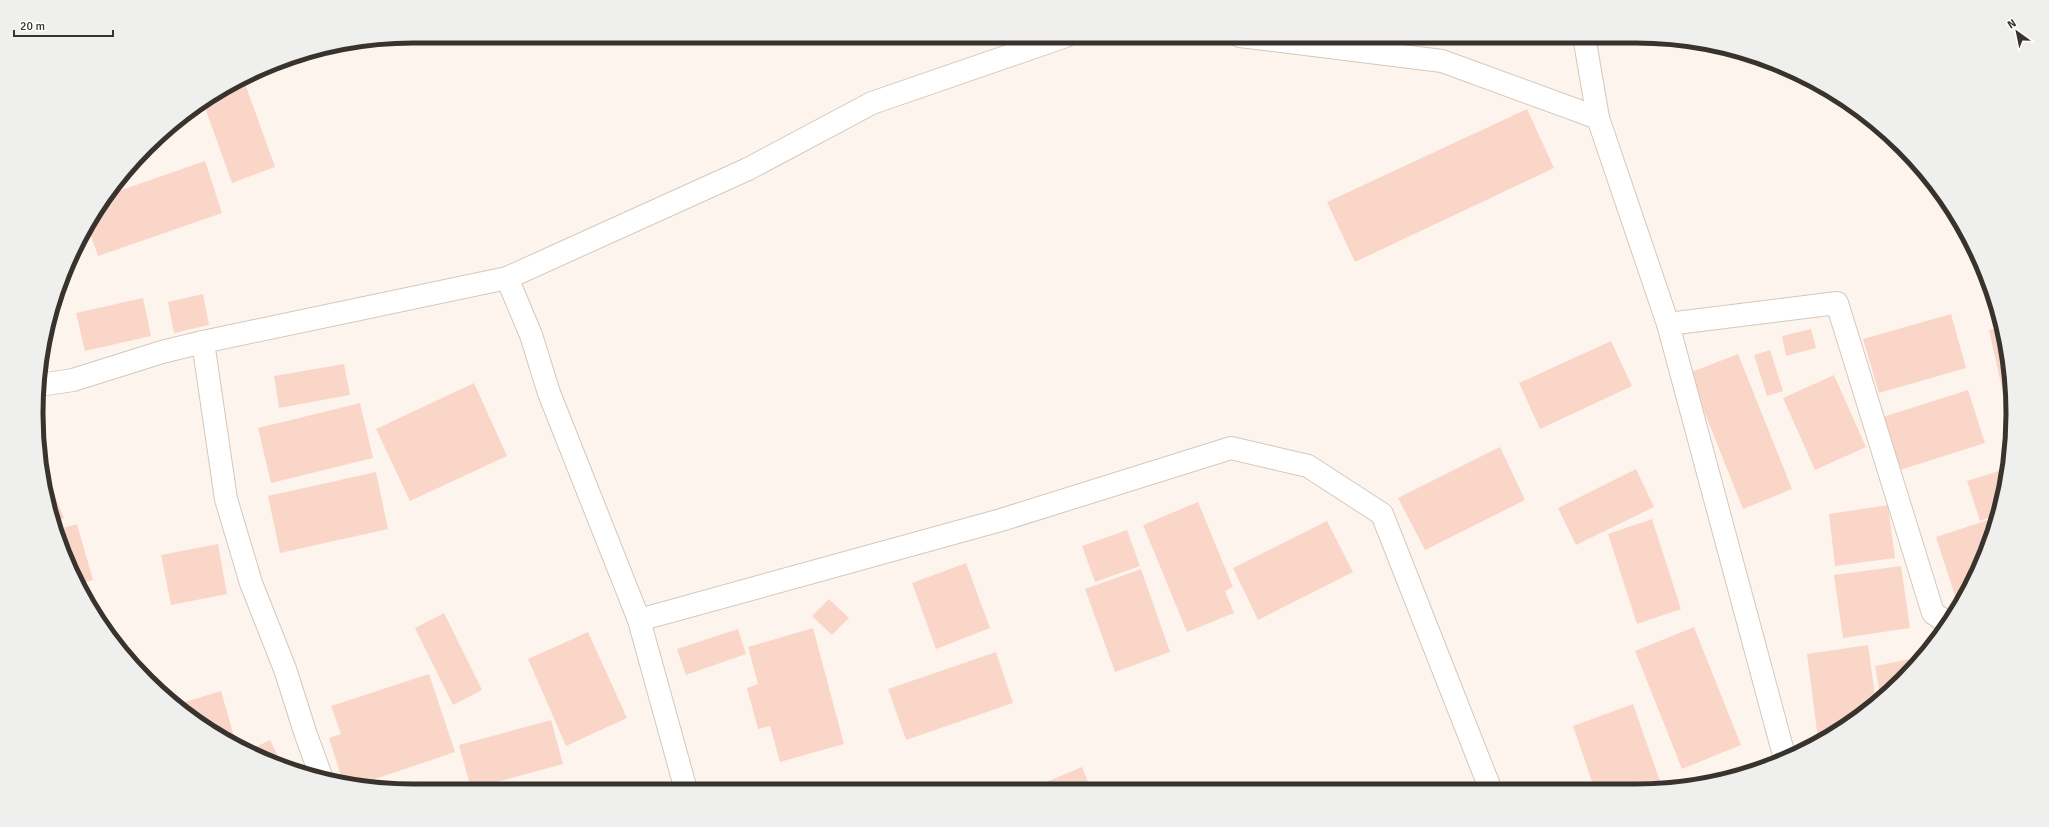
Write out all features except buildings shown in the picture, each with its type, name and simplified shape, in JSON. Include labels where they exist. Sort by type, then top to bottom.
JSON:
[{"type":"street","points":[[44,384],[73,380],[162,352],[203,342],[507,278],[748,168],[872,103],[1046,43]]},
{"type":"street","points":[[1297,43],[1442,61],[1598,118]]},
{"type":"street","points":[[1585,43],[1598,118],[1668,324],[1783,753]]},
{"type":"street","points":[[507,278],[531,335],[548,393],[639,620],[684,784]]},
{"type":"street","points":[[1668,324],[1837,303],[1933,613],[1943,620]]},
{"type":"street","points":[[203,342],[226,499],[251,583],[285,669],[319,771]]},
{"type":"street","points":[[639,620],[1001,520],[1230,448],[1308,466],[1382,514],[1488,784]]}]
